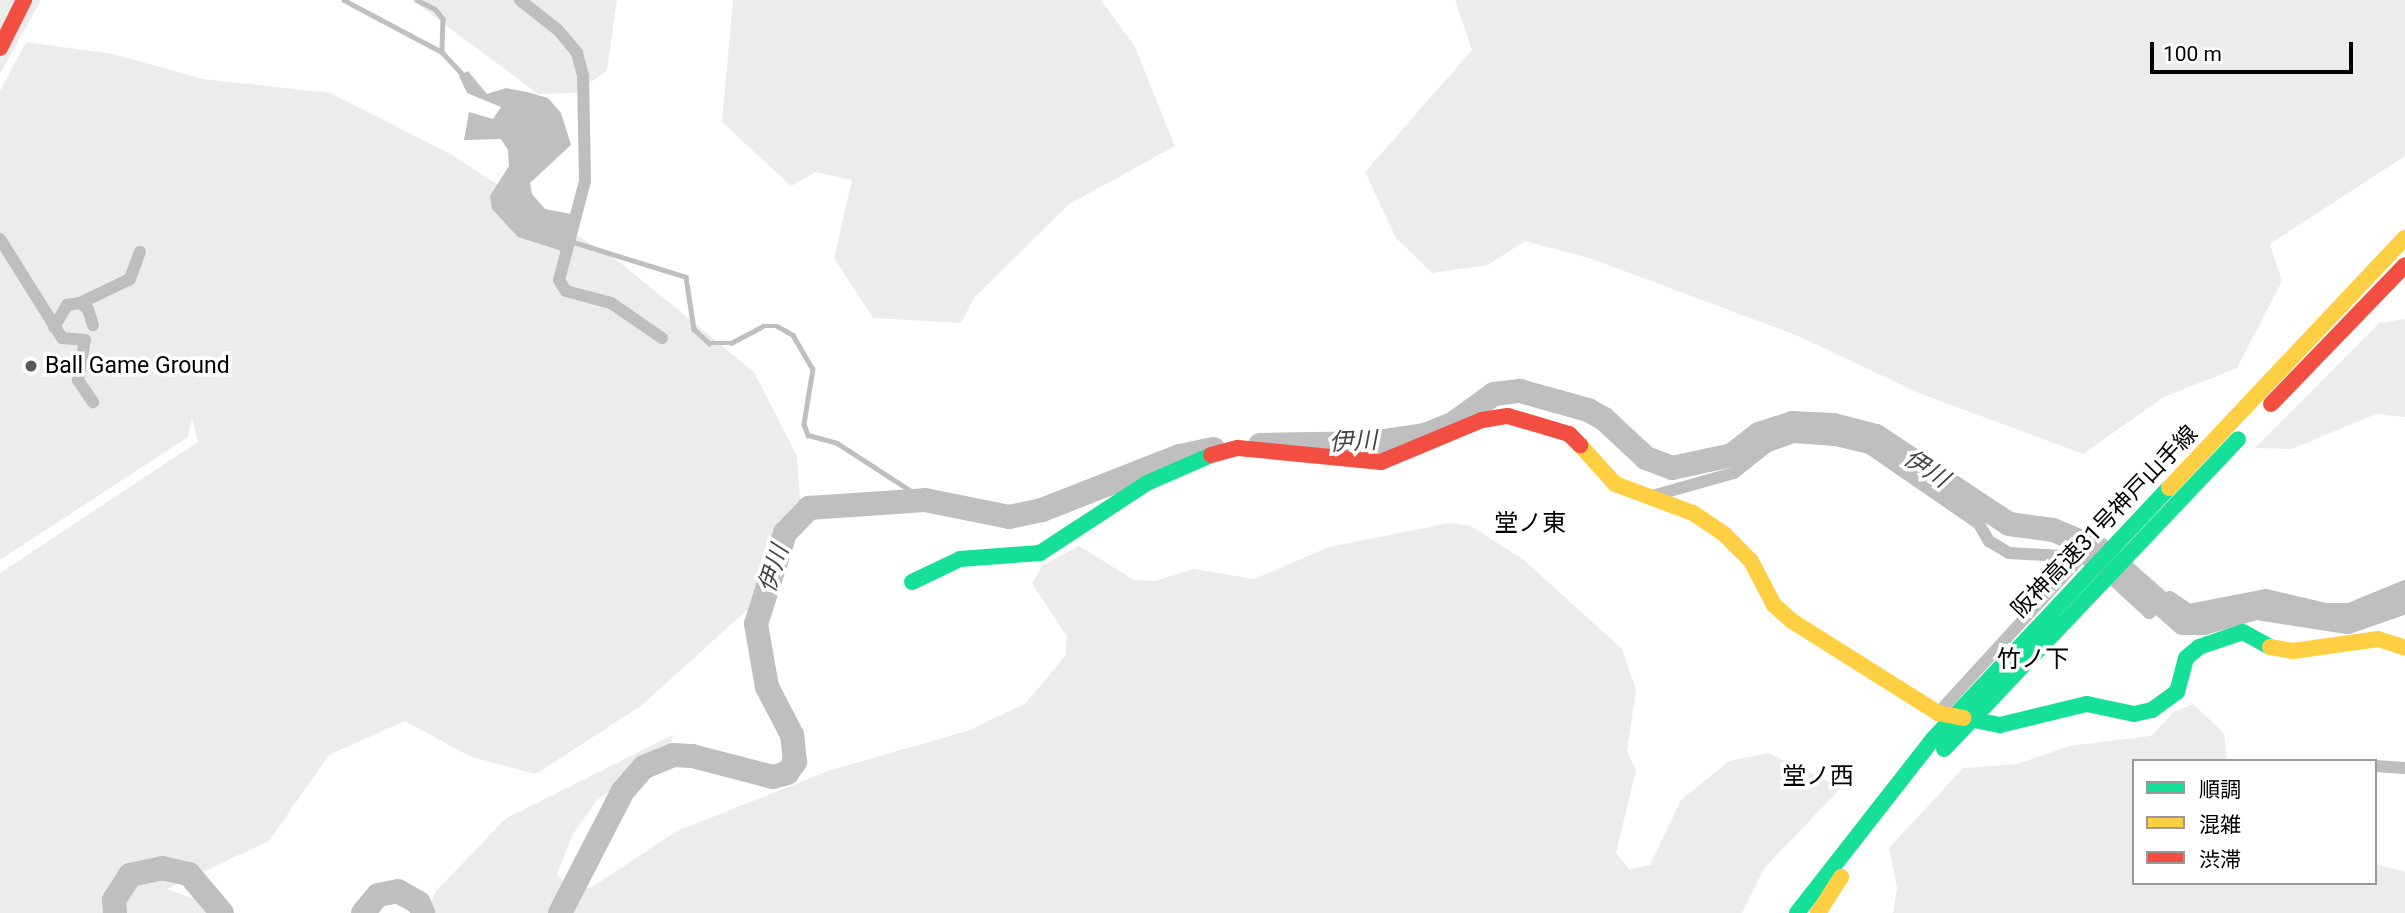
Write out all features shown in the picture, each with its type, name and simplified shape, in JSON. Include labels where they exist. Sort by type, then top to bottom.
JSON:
[{"type":"main road","points":[[0,48],[24,0]]},
{"type":"main road","name":"阪神高速31号神戸山手線","points":[[2265,399],[2405,238]]},
{"type":"main road","name":"阪神高速31号神戸山手線","points":[[1797,913],[2021,642],[2265,399],[2405,265]]},
{"type":"main road","points":[[912,582],[960,559],[1040,553],[1147,483],[1202,457],[1238,447],[1381,461],[1482,420],[1508,416],[1569,434],[1615,484],[1653,496],[1724,534],[1751,561],[1774,605],[1792,621],[1938,713],[2000,724],[2087,704],[2134,714],[2152,710],[2169,702],[2177,692],[2186,657],[2199,648],[2243,632],[2275,649],[2293,651],[2378,639],[2405,648]]},
{"type":"main road","name":"阪神高速31号神戸山手線","points":[[1818,913],[1885,808]]},
{"type":"street","points":[[520,0],[558,30],[576,53],[583,76],[585,181],[559,280],[566,291],[611,303],[662,338]]},
{"type":"street","points":[[0,239],[62,338],[89,334]]},
{"type":"street","points":[[54,327],[67,305],[80,303],[130,279],[140,252]]},
{"type":"street","points":[[80,303],[88,309],[89,334],[78,380],[93,402]]},
{"type":"street","points":[[1653,496],[1734,473],[1768,446],[1794,437],[1835,440],[1869,449],[1979,524],[1989,541],[2009,553],[2081,557],[2097,565],[2149,613],[2170,597],[2189,610],[2266,594],[2326,609],[2348,609],[2405,586]]},
{"type":"street","points":[[1938,713],[2081,557]]},
{"type":"street","points":[[2377,766],[2405,768]]},
{"type":"shaded area","points":[[0,0],[41,0],[0,74]]},
{"type":"shaded area","points":[[412,0],[617,0],[607,70],[577,93],[538,94]]},
{"type":"shaded area","points":[[733,0],[1101,0],[1135,47],[1175,146],[1068,205],[974,298],[961,323],[873,318],[834,258],[852,180],[816,172],[791,186],[722,122]]},
{"type":"shaded area","points":[[1455,0],[2405,0],[2405,156],[2270,244],[2282,281],[2237,368],[2164,397],[2083,454],[1919,393],[1798,336],[1592,259],[1525,241],[1488,265],[1432,273],[1396,238],[1365,172],[1472,50]]},
{"type":"shaded area","points":[[26,42],[113,54],[203,79],[330,93],[447,152],[622,264],[754,372],[797,456],[802,527],[766,593],[642,705],[536,774],[471,757],[405,721],[329,755],[269,841],[167,889],[232,913],[0,913],[0,573],[198,442],[192,419],[188,437],[0,560],[0,91]]},
{"type":"shaded area","points":[[468,71],[487,94],[506,88],[527,92],[548,98],[561,113],[571,145],[530,183],[532,194],[545,209],[576,215],[565,252],[518,237],[492,209],[490,196],[509,166],[508,150],[501,139],[464,140],[469,112],[493,119],[501,107],[467,93],[459,76]]},
{"type":"shaded area","points":[[2405,319],[2405,417],[2376,414],[2292,449],[2255,448],[2379,323]]},
{"type":"shaded area","points":[[1450,523],[1471,526],[1524,560],[1622,649],[1636,690],[1627,751],[1636,770],[1616,853],[1629,869],[1650,865],[1681,800],[1729,761],[1769,753],[1841,788],[1765,867],[1742,913],[426,913],[436,891],[505,819],[673,735],[668,755],[598,799],[573,834],[557,874],[571,891],[592,887],[677,831],[828,771],[970,730],[1026,703],[1065,656],[1067,637],[1032,583],[1043,565],[1079,546],[1134,580],[1155,581],[1193,569],[1254,579],[1329,547]]},
{"type":"shaded area","points":[[2193,704],[2224,733],[2227,759],[2132,759],[2132,885],[2377,885],[2377,865],[2405,872],[2405,913],[1893,913],[1897,888],[1889,848],[1963,768],[2018,764],[2069,746],[2151,736],[2174,712]]},
{"type":"waterway","points":[[344,0],[442,52]]},
{"type":"waterway","points":[[417,0],[435,9],[443,19],[442,52],[464,76]]},
{"type":"waterway","points":[[570,241],[686,277],[694,329],[709,343],[731,343],[763,326],[777,326],[793,335],[813,369],[804,424],[808,435],[837,443],[925,500]]},
{"type":"waterway","name":"伊川","points":[[1260,445],[1370,443],[1425,435],[1454,423],[1494,394],[1520,391],[1588,410],[1604,419],[1646,458],[1672,468],[1732,455],[1759,434],[1792,423],[1833,425],[1876,436],[2009,524],[2053,530],[2099,549],[2183,623],[2204,623],[2256,608],[2348,622],[2405,602]]},
{"type":"waterway","name":"伊川","points":[[560,913],[623,791],[644,767],[673,755],[692,756],[773,777],[787,773],[795,762],[792,735],[767,687],[756,624],[785,533],[809,508],[925,500],[1009,517],[1042,510],[1180,456],[1213,449]]},
{"type":"waterway","name":"伊川","points":[[115,913],[114,900],[130,875],[162,868],[189,874],[222,913]]},
{"type":"waterway","name":"伊川","points":[[363,913],[378,895],[398,891],[419,903],[423,913]]},
{"type":"traffic: fast","points":[[1944,749],[2238,439]]},
{"type":"traffic: fast","points":[[912,582],[960,559],[1040,553],[1147,483],[1211,455]]},
{"type":"traffic: fast","points":[[1797,913],[1933,739],[2169,488]]},
{"type":"traffic: fast","points":[[1964,718],[2000,725],[2087,704],[2134,714],[2152,710],[2177,692],[2186,658],[2199,647],[2243,632],[2270,647]]},
{"type":"traffic: slow","points":[[2169,488],[2405,238]]},
{"type":"traffic: slow","points":[[1580,445],[1615,484],[1693,513],[1724,534],[1751,561],[1774,605],[1792,621],[1938,713],[1964,718]]},
{"type":"traffic: slow","points":[[2270,647],[2293,651],[2378,639],[2405,648]]},
{"type":"traffic: slow","points":[[1818,913],[1841,877]]},
{"type":"traffic: jam","points":[[0,48],[24,0]]},
{"type":"traffic: jam","points":[[2271,404],[2405,265]]},
{"type":"traffic: jam","points":[[1211,455],[1238,448],[1381,462],[1482,420],[1508,416],[1569,434],[1580,445]]},
{"type":"place","name":"Ball Game Ground","points":[[31,366]]},
{"type":"district","name":"堂ノ東","points":[[1530,524]]},
{"type":"district","name":"竹ノ下","points":[[2033,660]]},
{"type":"district","name":"堂ノ西","points":[[1818,777]]}]
